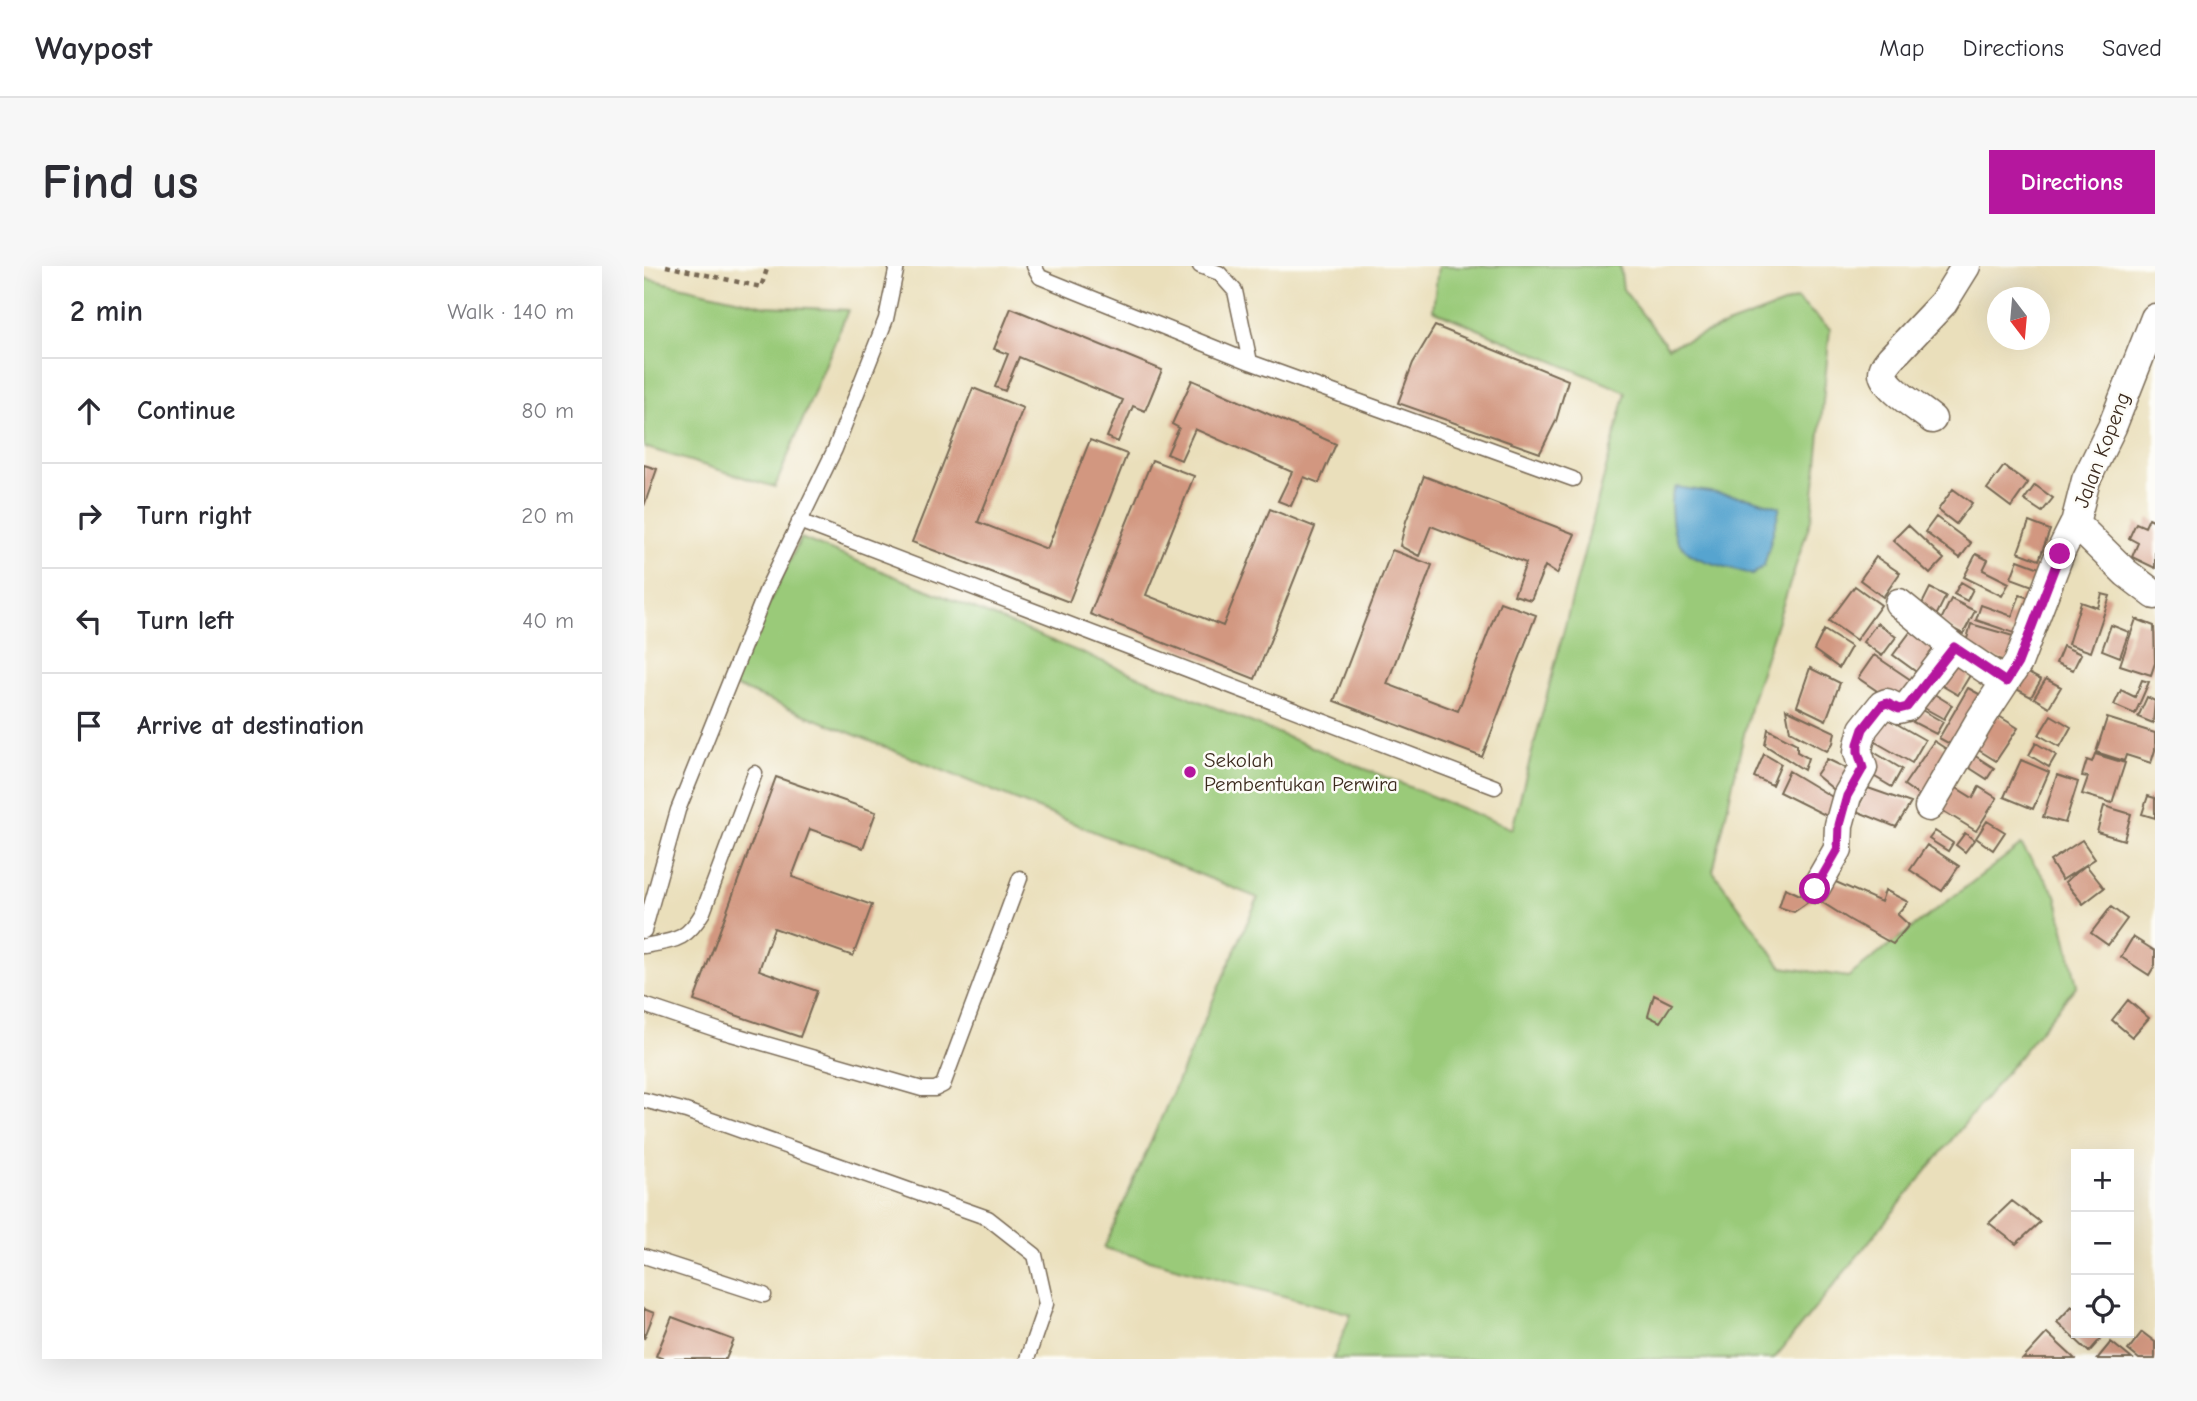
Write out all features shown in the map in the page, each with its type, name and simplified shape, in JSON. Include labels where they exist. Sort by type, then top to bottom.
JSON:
[{"type":"street","points":[[1932,419],[1894,390],[1883,374],[1891,358],[1943,303],[1966,266]]},
{"type":"street","name":"Jalan Kopeng","points":[[2155,318],[2112,427],[2086,480],[2075,523],[2126,573],[2155,595]]},
{"type":"street","points":[[1929,807],[1980,720],[2018,663],[2060,554],[2075,523]]},
{"type":"street","points":[[1899,603],[1954,647],[2006,682]]},
{"type":"street","points":[[1815,889],[1838,849],[1839,825],[1847,796],[1863,768],[1858,752],[1863,729],[1882,705],[1887,703],[1899,709],[1907,707],[1954,647]]},
{"type":"lane","points":[[644,930],[678,810],[767,589],[835,449],[886,319],[897,266]]},
{"type":"lane","points":[[1034,266],[1040,277],[1250,362],[1573,479]]},
{"type":"lane","points":[[1200,266],[1219,273],[1235,291],[1250,362]]},
{"type":"lane","points":[[799,521],[1495,787]]},
{"type":"lane","points":[[644,946],[671,941],[692,931],[703,912],[755,774]]},
{"type":"lane","points":[[644,1005],[721,1031],[922,1089],[934,1089],[943,1085],[1020,878]]},
{"type":"lane","points":[[644,1100],[699,1115],[988,1218],[1035,1255],[1046,1304],[1027,1359]]},
{"type":"lane","points":[[644,1256],[764,1294]]},
{"type":"path","points":[[666,266],[761,288],[768,266]]},
{"type":"green space","points":[[1438,266],[1620,266],[1623,289],[1668,347],[1797,299],[1830,329],[1812,516],[1752,699],[1713,871],[1782,967],[1848,977],[2021,845],[2056,895],[2077,985],[1774,1359],[1333,1359],[1351,1314],[1104,1248],[1258,898],[729,684],[801,538],[1512,829],[1626,392],[1433,310]]},
{"type":"green space","points":[[644,278],[766,306],[848,310],[775,487],[644,447]]},
{"type":"water","points":[[1676,487],[1750,498],[1780,507],[1764,566],[1752,575],[1713,564],[1690,554],[1681,546],[1672,519],[1671,502]]},
{"type":"building","points":[[1011,308],[1162,370],[1145,411],[1133,406],[1118,442],[1107,437],[1123,400],[1019,357],[1005,391],[995,387],[1008,354],[994,349]]},
{"type":"building","points":[[1435,326],[1568,380],[1556,421],[1540,453],[1398,403],[1413,363]]},
{"type":"building","points":[[1192,380],[1336,444],[1319,483],[1304,477],[1291,506],[1278,501],[1292,472],[1195,429],[1181,460],[1167,454],[1179,428],[1172,424]]},
{"type":"building","points":[[973,388],[1023,408],[978,522],[1047,549],[1090,440],[1127,454],[1069,602],[912,542]]},
{"type":"building","points":[[1152,460],[1194,476],[1146,595],[1223,626],[1270,509],[1315,527],[1255,679],[1090,614]]},
{"type":"building","points":[[644,465],[657,469],[644,506]]},
{"type":"building","points":[[2004,466],[2028,483],[2011,507],[1987,489]]},
{"type":"building","points":[[1424,476],[1575,534],[1557,574],[1545,566],[1531,600],[1514,595],[1526,563],[1431,526],[1419,556],[1400,546],[1406,521]]},
{"type":"building","points":[[2035,485],[2053,498],[2042,512],[2024,500]]},
{"type":"building","points":[[1953,489],[1972,503],[1956,524],[1938,510]]},
{"type":"building","points":[[1936,517],[1971,543],[1960,558],[1925,532]]},
{"type":"building","points":[[2149,518],[2155,521],[2155,568],[2132,557],[2138,543],[2129,538],[2136,523],[2145,527]]},
{"type":"building","points":[[2029,522],[2050,530],[2039,560],[2018,552]]},
{"type":"building","points":[[1908,525],[1944,559],[1930,574],[1893,540]]},
{"type":"building","points":[[1392,550],[1432,565],[1387,684],[1458,711],[1500,602],[1536,615],[1482,757],[1334,701]]},
{"type":"building","points":[[1976,554],[1988,560],[1983,570],[2009,583],[2002,596],[1964,577]]},
{"type":"building","points":[[1876,557],[1900,573],[1883,597],[1860,580]]},
{"type":"building","points":[[2018,560],[2045,570],[2038,588],[2011,578]]},
{"type":"building","points":[[1961,582],[1973,589],[1967,601],[1954,594]]},
{"type":"building","points":[[1855,586],[1881,605],[1856,640],[1829,621]]},
{"type":"building","points":[[1930,588],[1946,596],[1935,618],[1919,610]]},
{"type":"building","points":[[2102,594],[2110,596],[2091,652],[2068,644],[2081,602],[2098,608]]},
{"type":"building","points":[[2020,595],[2035,600],[2023,636],[1976,620],[1981,605],[2012,616]]},
{"type":"building","points":[[1951,599],[1975,611],[1963,634],[1940,622]]},
{"type":"building","points":[[2136,619],[2154,626],[2155,663],[2151,675],[2120,665]]},
{"type":"building","points":[[1877,623],[1896,637],[1882,656],[1863,642]]},
{"type":"building","points":[[1917,623],[1946,644],[1922,676],[1893,655]]},
{"type":"building","points":[[1971,624],[2020,638],[2013,663],[1964,650]]},
{"type":"building","points":[[2111,625],[2129,632],[2120,657],[2102,650]]},
{"type":"building","points":[[1824,630],[1851,647],[1839,668],[1814,650]]},
{"type":"building","points":[[2063,646],[2081,654],[2073,670],[2056,663]]},
{"type":"building","points":[[1951,653],[1975,667],[1958,695],[1934,681]]},
{"type":"building","points":[[1874,655],[1914,682],[1898,705],[1858,678]]},
{"type":"building","points":[[1810,668],[1840,683],[1826,720],[1797,706]]},
{"type":"building","points":[[2021,669],[2041,680],[2031,697],[2011,686]]},
{"type":"building","points":[[2046,679],[2061,687],[2049,707],[2034,698]]},
{"type":"building","points":[[2142,680],[2149,682],[2135,714],[2114,705],[2121,690],[2135,697]]},
{"type":"building","points":[[1968,688],[1988,699],[1959,749],[1939,738]]},
{"type":"building","points":[[1926,689],[1952,705],[1944,719],[1917,704]]},
{"type":"building","points":[[2147,697],[2155,701],[2153,723],[2138,717]]},
{"type":"building","points":[[1786,709],[1835,732],[1833,743],[1827,751],[1790,731]]},
{"type":"building","points":[[1920,709],[1943,722],[1936,734],[1913,722]]},
{"type":"building","points":[[1994,713],[2018,728],[1996,761],[1972,746]]},
{"type":"building","points":[[2051,715],[2071,727],[2060,747],[2039,735]]},
{"type":"building","points":[[1883,716],[1925,740],[1912,763],[1870,739]]},
{"type":"building","points":[[2107,718],[2155,733],[2155,750],[2151,763],[2126,755],[2124,761],[2096,752]]},
{"type":"building","points":[[1768,729],[1797,744],[1797,752],[1808,758],[1804,770],[1765,745]]},
{"type":"building","points":[[1934,741],[1957,756],[1927,801],[1904,785]]},
{"type":"building","points":[[2036,743],[2056,755],[2049,767],[2029,755]]},
{"type":"building","points":[[1867,748],[1902,769],[1892,787],[1870,774]]},
{"type":"building","points":[[1969,752],[1994,768],[1987,779],[1962,763]]},
{"type":"building","points":[[1764,754],[1781,764],[1772,785],[1754,777]]},
{"type":"building","points":[[2095,754],[2125,763],[2112,803],[2082,794],[2088,777],[2082,776],[2087,760],[2092,762]]},
{"type":"building","points":[[1827,759],[1852,771],[1838,793],[1816,775]]},
{"type":"building","points":[[2021,760],[2049,772],[2033,809],[2004,797]]},
{"type":"building","points":[[1789,771],[1839,801],[1829,817],[1779,792]]},
{"type":"building","points":[[2057,775],[2078,782],[2065,823],[2043,817]]},
{"type":"building","points":[[776,777],[876,812],[863,848],[810,829],[792,877],[872,905],[853,956],[774,928],[759,970],[817,991],[800,1037],[694,1001]]},
{"type":"building","points":[[1950,784],[1973,798],[1979,787],[1997,798],[1976,831],[1935,806]]},
{"type":"building","points":[[1868,788],[1911,803],[1896,827],[1856,811]]},
{"type":"building","points":[[2148,796],[2155,798],[2155,818],[2142,814]]},
{"type":"building","points":[[2104,806],[2131,814],[2124,840],[2097,832]]},
{"type":"building","points":[[1987,821],[2005,832],[1993,850],[1976,838]]},
{"type":"building","points":[[1935,831],[1953,843],[1948,851],[1929,839]]},
{"type":"building","points":[[1965,833],[1974,840],[1965,852],[1956,845]]},
{"type":"building","points":[[2082,840],[2095,859],[2062,880],[2050,861]]},
{"type":"building","points":[[1927,845],[1959,866],[1942,891],[1910,870]]},
{"type":"building","points":[[2086,865],[2104,888],[2083,904],[2065,882]]},
{"type":"building","points":[[1829,879],[1881,902],[1885,890],[1908,902],[1897,914],[1909,925],[1893,944],[1850,920],[1820,901]]},
{"type":"building","points":[[1785,888],[1811,900],[1794,912],[1779,907]]},
{"type":"building","points":[[2111,907],[2127,919],[2108,945],[2091,933]]},
{"type":"building","points":[[2133,937],[2155,951],[2155,965],[2149,975],[2121,957]]},
{"type":"building","points":[[1654,995],[1672,1004],[1660,1022],[1648,1016]]},
{"type":"building","points":[[2128,1000],[2149,1018],[2132,1037],[2112,1020]]},
{"type":"building","points":[[2012,1201],[2040,1222],[2016,1244],[1989,1223]]},
{"type":"building","points":[[2071,1307],[2071,1335],[2057,1322]]},
{"type":"building","points":[[644,1309],[654,1313],[644,1339]]},
{"type":"building","points":[[672,1317],[734,1340],[726,1359],[664,1359],[656,1356]]},
{"type":"building","points":[[2142,1332],[2155,1342],[2155,1359],[2139,1359],[2128,1350]]},
{"type":"building","points":[[2047,1333],[2075,1359],[2023,1359]]},
{"type":"building","points":[[2074,1338],[2101,1338],[2089,1352]]},
{"type":"building","points":[[2111,1342],[2132,1359],[2097,1359]]},
{"type":"place","name":"Sekolah Pembentukan Perwira","points":[[1190,772]]},
{"type":"route","points":[[1815,889],[1838,849],[1839,825],[1847,796],[1863,768],[1858,752],[1863,729],[1882,705],[1887,703],[1899,709],[1907,707],[1954,647],[2006,682],[2018,663],[2060,554]]}]
